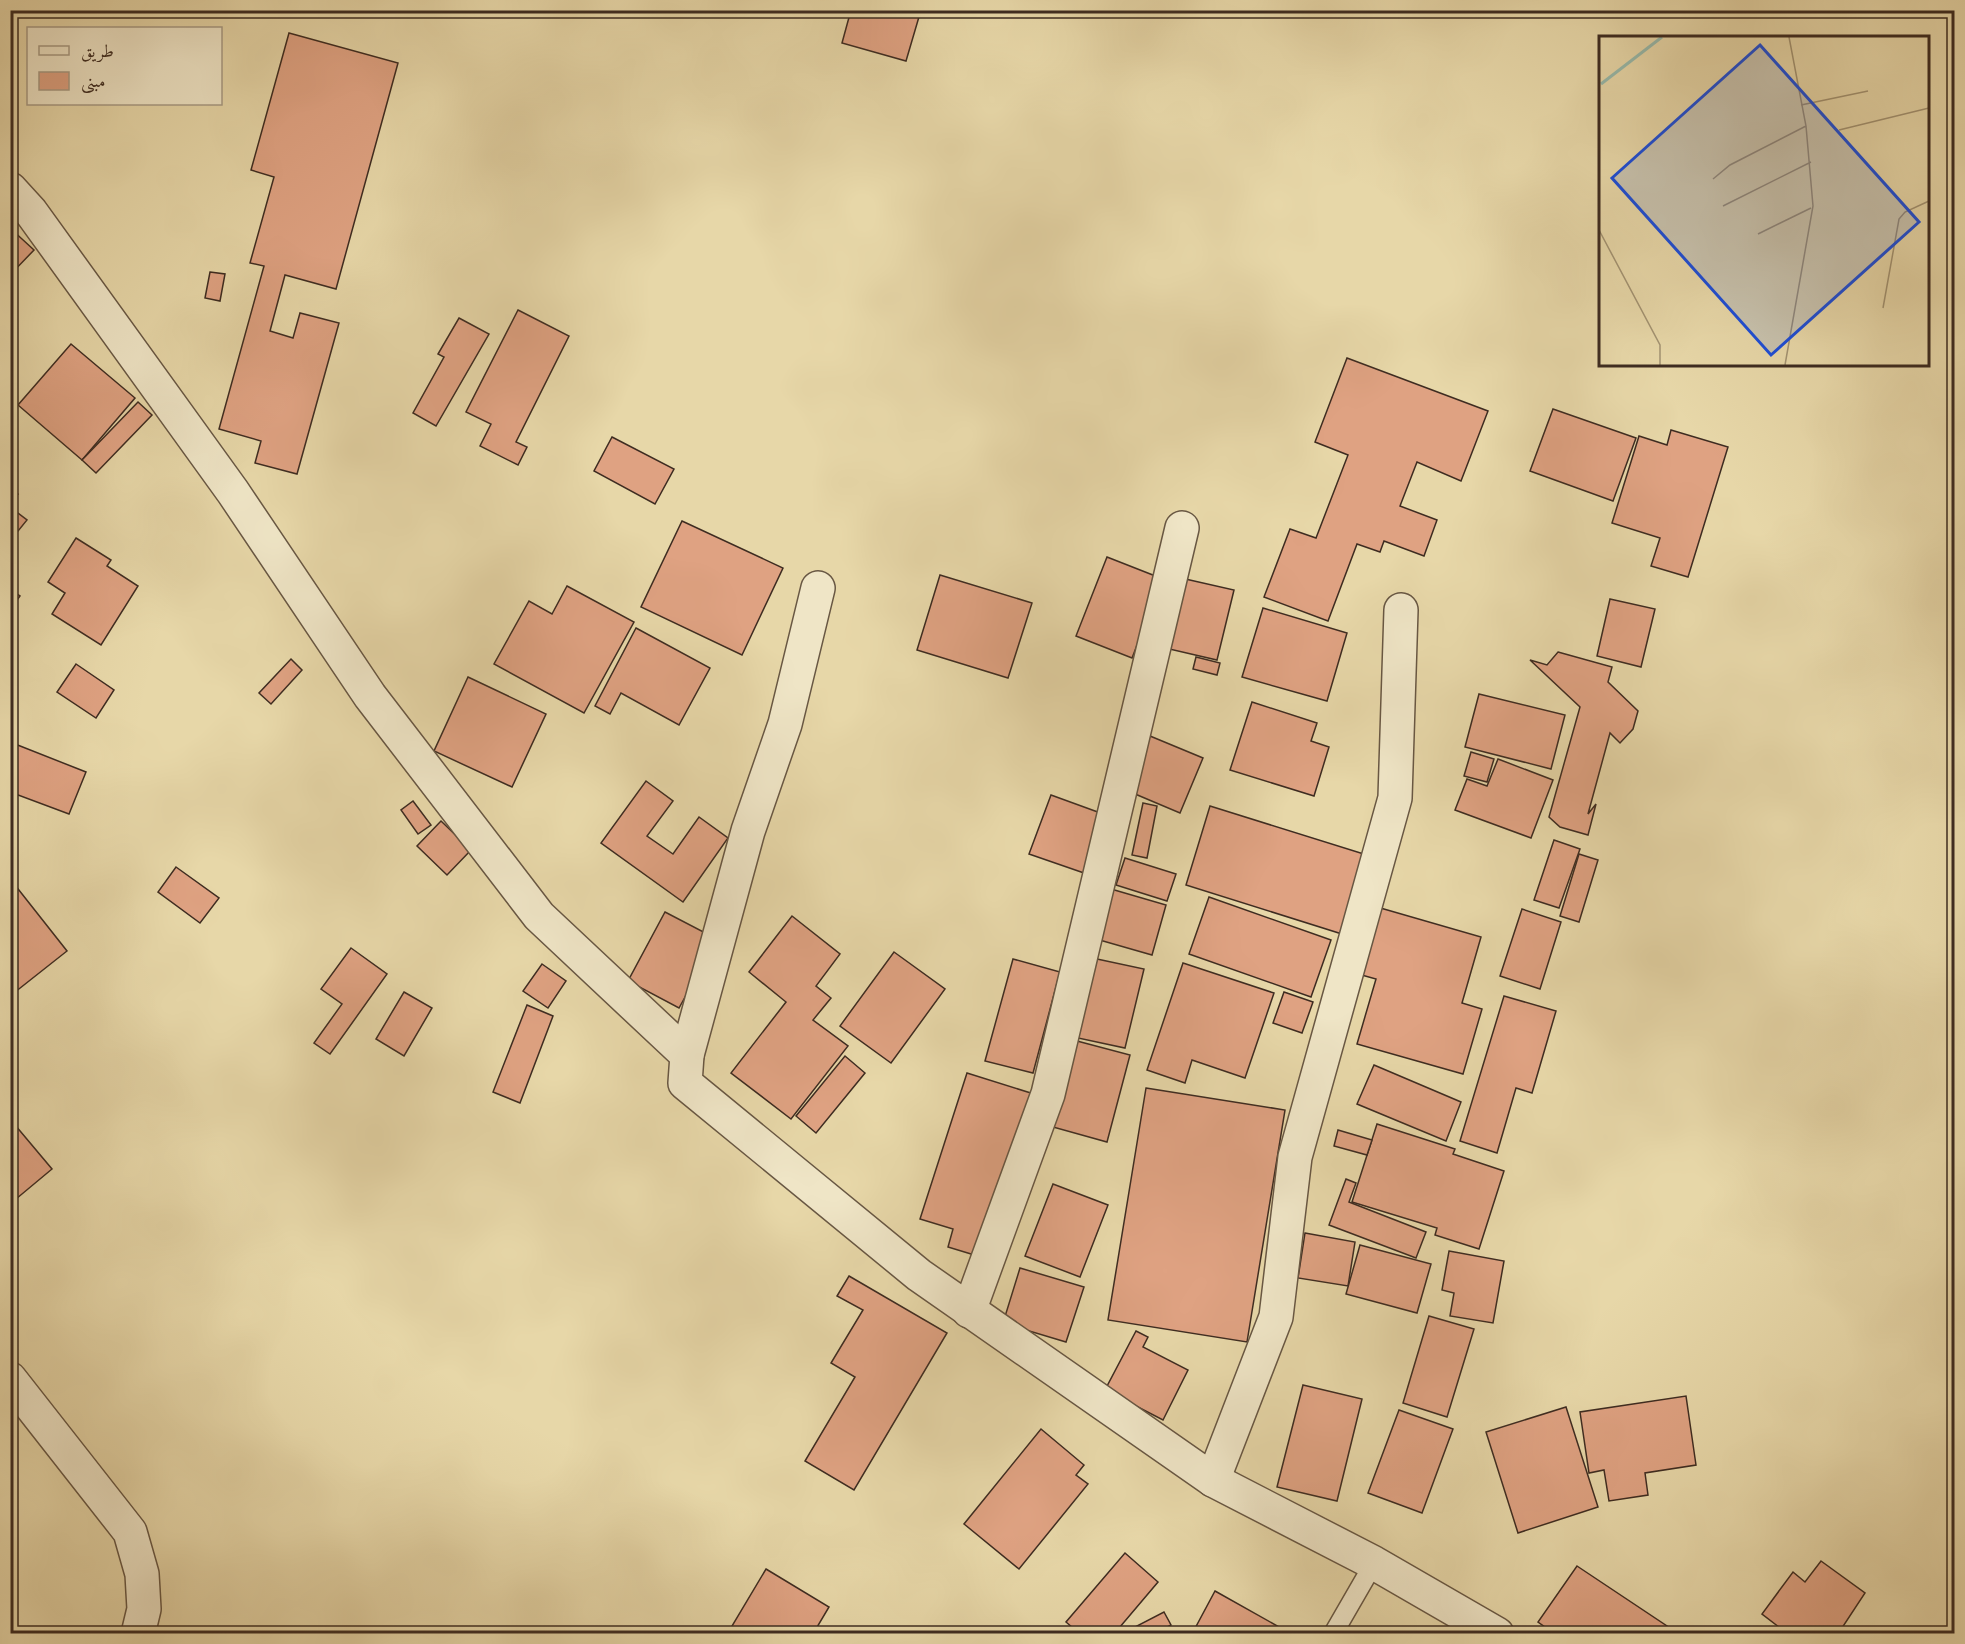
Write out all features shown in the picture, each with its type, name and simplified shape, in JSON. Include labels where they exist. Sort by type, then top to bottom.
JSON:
[{"type":"street","points":[[10,189],[31,212],[233,492],[370,696],[539,916],[687,1055]]},
{"type":"street","points":[[969,1311],[1048,1094],[1182,528]]},
{"type":"street","points":[[818,588],[784,724],[748,831],[687,1055],[685,1083],[919,1275],[1213,1480],[1374,1563],[1497,1634]]},
{"type":"street","points":[[1213,1480],[1276,1317],[1295,1157],[1395,798],[1401,610]]},
{"type":"street","points":[[10,1379],[130,1532],[142,1574],[144,1609],[138,1634]]},
{"type":"lane","points":[[1333,1634],[1374,1563]]},
{"type":"building","points":[[851,10],[921,10],[906,61],[842,43]]},
{"type":"building","points":[[289,33],[398,63],[336,289],[285,275],[270,331],[293,338],[300,313],[339,323],[297,474],[255,463],[261,441],[219,429],[264,266],[250,263],[274,177],[251,170]]},
{"type":"building","points":[[10,228],[34,250],[10,275]]},
{"type":"building","points":[[210,272],[225,274],[220,301],[205,298]]},
{"type":"building","points":[[518,310],[569,336],[516,442],[527,447],[518,465],[480,446],[491,424],[466,412]]},
{"type":"building","points":[[459,318],[489,334],[436,426],[413,413],[444,357],[438,354]]},
{"type":"building","points":[[71,344],[135,398],[82,460],[18,405]]},
{"type":"building","points":[[1347,358],[1488,411],[1461,481],[1417,462],[1400,506],[1437,520],[1424,556],[1384,541],[1380,552],[1357,544],[1328,621],[1264,597],[1290,529],[1316,538],[1348,455],[1315,442]]},
{"type":"building","points":[[138,402],[152,415],[96,473],[82,460]]},
{"type":"building","points":[[1553,409],[1636,438],[1613,501],[1530,471]]},
{"type":"building","points":[[1671,430],[1728,447],[1688,577],[1651,566],[1660,538],[1612,523],[1639,436],[1667,445]]},
{"type":"building","points":[[612,437],[674,469],[655,504],[594,471]]},
{"type":"building","points":[[10,488],[18,494],[10,503]]},
{"type":"building","points":[[10,507],[27,520],[10,541]]},
{"type":"building","points":[[682,521],[783,568],[742,655],[641,607]]},
{"type":"building","points":[[76,538],[111,560],[107,566],[138,586],[101,645],[52,614],[65,593],[48,582]]},
{"type":"building","points":[[1107,557],[1163,579],[1132,658],[1076,636]]},
{"type":"building","points":[[940,575],[1032,603],[1008,678],[917,650]]},
{"type":"building","points":[[1181,578],[1234,590],[1217,660],[1165,648]]},
{"type":"building","points":[[567,586],[634,622],[584,713],[494,664],[529,601],[552,614]]},
{"type":"building","points":[[10,589],[20,596],[10,610]]},
{"type":"building","points":[[1610,599],[1655,609],[1641,667],[1597,656]]},
{"type":"building","points":[[1263,608],[1347,633],[1327,701],[1242,677]]},
{"type":"building","points":[[636,628],[710,668],[679,725],[621,693],[610,714],[595,706]]},
{"type":"building","points":[[1558,652],[1612,667],[1608,682],[1638,711],[1633,729],[1620,743],[1610,733],[1588,814],[1596,804],[1588,835],[1560,827],[1549,817],[1580,707],[1530,660],[1547,665]]},
{"type":"building","points":[[1196,657],[1220,663],[1217,675],[1193,669]]},
{"type":"building","points":[[291,659],[302,670],[271,704],[259,693]]},
{"type":"building","points":[[76,664],[114,690],[96,718],[57,692]]},
{"type":"building","points":[[468,677],[546,714],[512,787],[434,751]]},
{"type":"building","points":[[1479,694],[1565,715],[1551,769],[1465,747]]},
{"type":"building","points":[[1252,702],[1317,723],[1311,741],[1329,747],[1314,796],[1230,770]]},
{"type":"building","points":[[1150,736],[1203,758],[1180,813],[1128,791]]},
{"type":"building","points":[[10,742],[86,772],[69,814],[10,792]]},
{"type":"building","points":[[1471,752],[1494,759],[1487,782],[1464,776]]},
{"type":"building","points":[[1498,759],[1553,780],[1531,838],[1455,810],[1467,779],[1487,786]]},
{"type":"building","points":[[646,781],[673,801],[647,836],[673,854],[699,817],[728,838],[683,902],[601,843]]},
{"type":"building","points":[[1051,795],[1106,815],[1084,873],[1029,854]]},
{"type":"building","points":[[413,801],[431,825],[418,834],[401,810]]},
{"type":"building","points":[[1143,803],[1157,806],[1147,858],[1132,855]]},
{"type":"building","points":[[1210,806],[1367,855],[1342,934],[1186,885]]},
{"type":"building","points":[[441,821],[471,850],[447,875],[417,846]]},
{"type":"building","points":[[1554,840],[1580,849],[1559,908],[1534,900]]},
{"type":"building","points":[[1579,854],[1598,860],[1579,922],[1560,916]]},
{"type":"building","points":[[1125,858],[1176,874],[1167,901],[1116,885]]},
{"type":"building","points":[[176,867],[219,898],[200,923],[158,892]]},
{"type":"building","points":[[10,880],[67,951],[10,996]]},
{"type":"building","points":[[1111,889],[1166,905],[1152,955],[1096,939]]},
{"type":"building","points":[[1209,897],[1331,940],[1311,997],[1189,954]]},
{"type":"building","points":[[1377,907],[1481,937],[1462,1003],[1482,1009],[1463,1074],[1357,1044],[1376,979],[1358,974]]},
{"type":"building","points":[[1522,909],[1561,922],[1540,989],[1500,976]]},
{"type":"building","points":[[665,912],[717,939],[679,1008],[628,981]]},
{"type":"building","points":[[792,916],[840,954],[816,986],[831,998],[813,1020],[848,1046],[791,1119],[731,1073],[786,1002],[749,972]]},
{"type":"building","points":[[351,948],[387,974],[330,1054],[314,1043],[342,1004],[321,989]]},
{"type":"building","points":[[894,952],[945,989],[891,1063],[840,1026]]},
{"type":"building","points":[[1013,959],[1060,972],[1033,1073],[985,1061]]},
{"type":"building","points":[[1097,959],[1144,969],[1125,1048],[1078,1038]]},
{"type":"building","points":[[1183,963],[1274,993],[1245,1078],[1192,1060],[1185,1083],[1147,1070]]},
{"type":"building","points":[[542,964],[566,981],[548,1008],[523,991]]},
{"type":"building","points":[[404,992],[432,1008],[404,1056],[376,1039]]},
{"type":"building","points":[[1284,992],[1313,1002],[1302,1033],[1273,1023]]},
{"type":"building","points":[[1504,996],[1556,1011],[1532,1093],[1516,1088],[1497,1153],[1460,1141]]},
{"type":"building","points":[[527,1005],[553,1016],[520,1103],[493,1092]]},
{"type":"building","points":[[1077,1041],[1130,1055],[1107,1142],[1053,1127]]},
{"type":"building","points":[[845,1056],[865,1073],[816,1133],[796,1116]]},
{"type":"building","points":[[1374,1065],[1461,1102],[1446,1141],[1357,1104]]},
{"type":"building","points":[[967,1073],[1034,1094],[981,1257],[948,1247],[953,1229],[920,1219]]},
{"type":"building","points":[[1146,1088],[1285,1110],[1247,1342],[1108,1320]]},
{"type":"building","points":[[10,1119],[52,1169],[10,1204]]},
{"type":"building","points":[[1377,1124],[1455,1149],[1453,1154],[1504,1171],[1479,1249],[1435,1235],[1437,1228],[1352,1202]]},
{"type":"building","points":[[1338,1130],[1372,1140],[1367,1155],[1334,1146]]},
{"type":"building","points":[[1346,1179],[1356,1183],[1349,1202],[1426,1232],[1416,1258],[1329,1225]]},
{"type":"building","points":[[1053,1184],[1108,1205],[1080,1277],[1025,1256]]},
{"type":"building","points":[[1305,1233],[1355,1242],[1348,1286],[1298,1278]]},
{"type":"building","points":[[1360,1245],[1431,1264],[1417,1313],[1346,1294]]},
{"type":"building","points":[[1449,1251],[1504,1261],[1493,1323],[1450,1316],[1454,1293],[1442,1290]]},
{"type":"building","points":[[1020,1268],[1084,1287],[1066,1342],[1003,1323]]},
{"type":"building","points":[[849,1276],[947,1333],[854,1490],[805,1461],[855,1377],[831,1363],[863,1310],[837,1296]]},
{"type":"building","points":[[1429,1316],[1474,1329],[1447,1417],[1403,1403]]},
{"type":"building","points":[[1136,1331],[1148,1337],[1143,1347],[1188,1370],[1163,1420],[1105,1390]]},
{"type":"building","points":[[1303,1385],[1362,1399],[1337,1501],[1277,1487]]},
{"type":"building","points":[[1686,1396],[1696,1465],[1645,1473],[1648,1495],[1609,1501],[1604,1470],[1589,1473],[1580,1412]]},
{"type":"building","points":[[1566,1407],[1598,1507],[1518,1533],[1486,1432]]},
{"type":"building","points":[[1399,1410],[1453,1429],[1422,1513],[1368,1493]]},
{"type":"building","points":[[1041,1429],[1084,1465],[1076,1475],[1088,1484],[1019,1569],[964,1524]]},
{"type":"building","points":[[1125,1553],[1158,1582],[1114,1634],[1080,1634],[1066,1622]]},
{"type":"building","points":[[1821,1561],[1865,1593],[1838,1634],[1788,1634],[1762,1614],[1793,1572],[1805,1582]]},
{"type":"building","points":[[1577,1566],[1679,1634],[1555,1634],[1538,1622]]},
{"type":"building","points":[[766,1569],[829,1607],[813,1634],[733,1634],[729,1631]]},
{"type":"building","points":[[1215,1591],[1288,1632],[1287,1634],[1192,1634]]},
{"type":"building","points":[[1164,1612],[1171,1625],[1155,1634],[1133,1634],[1131,1629]]}]
